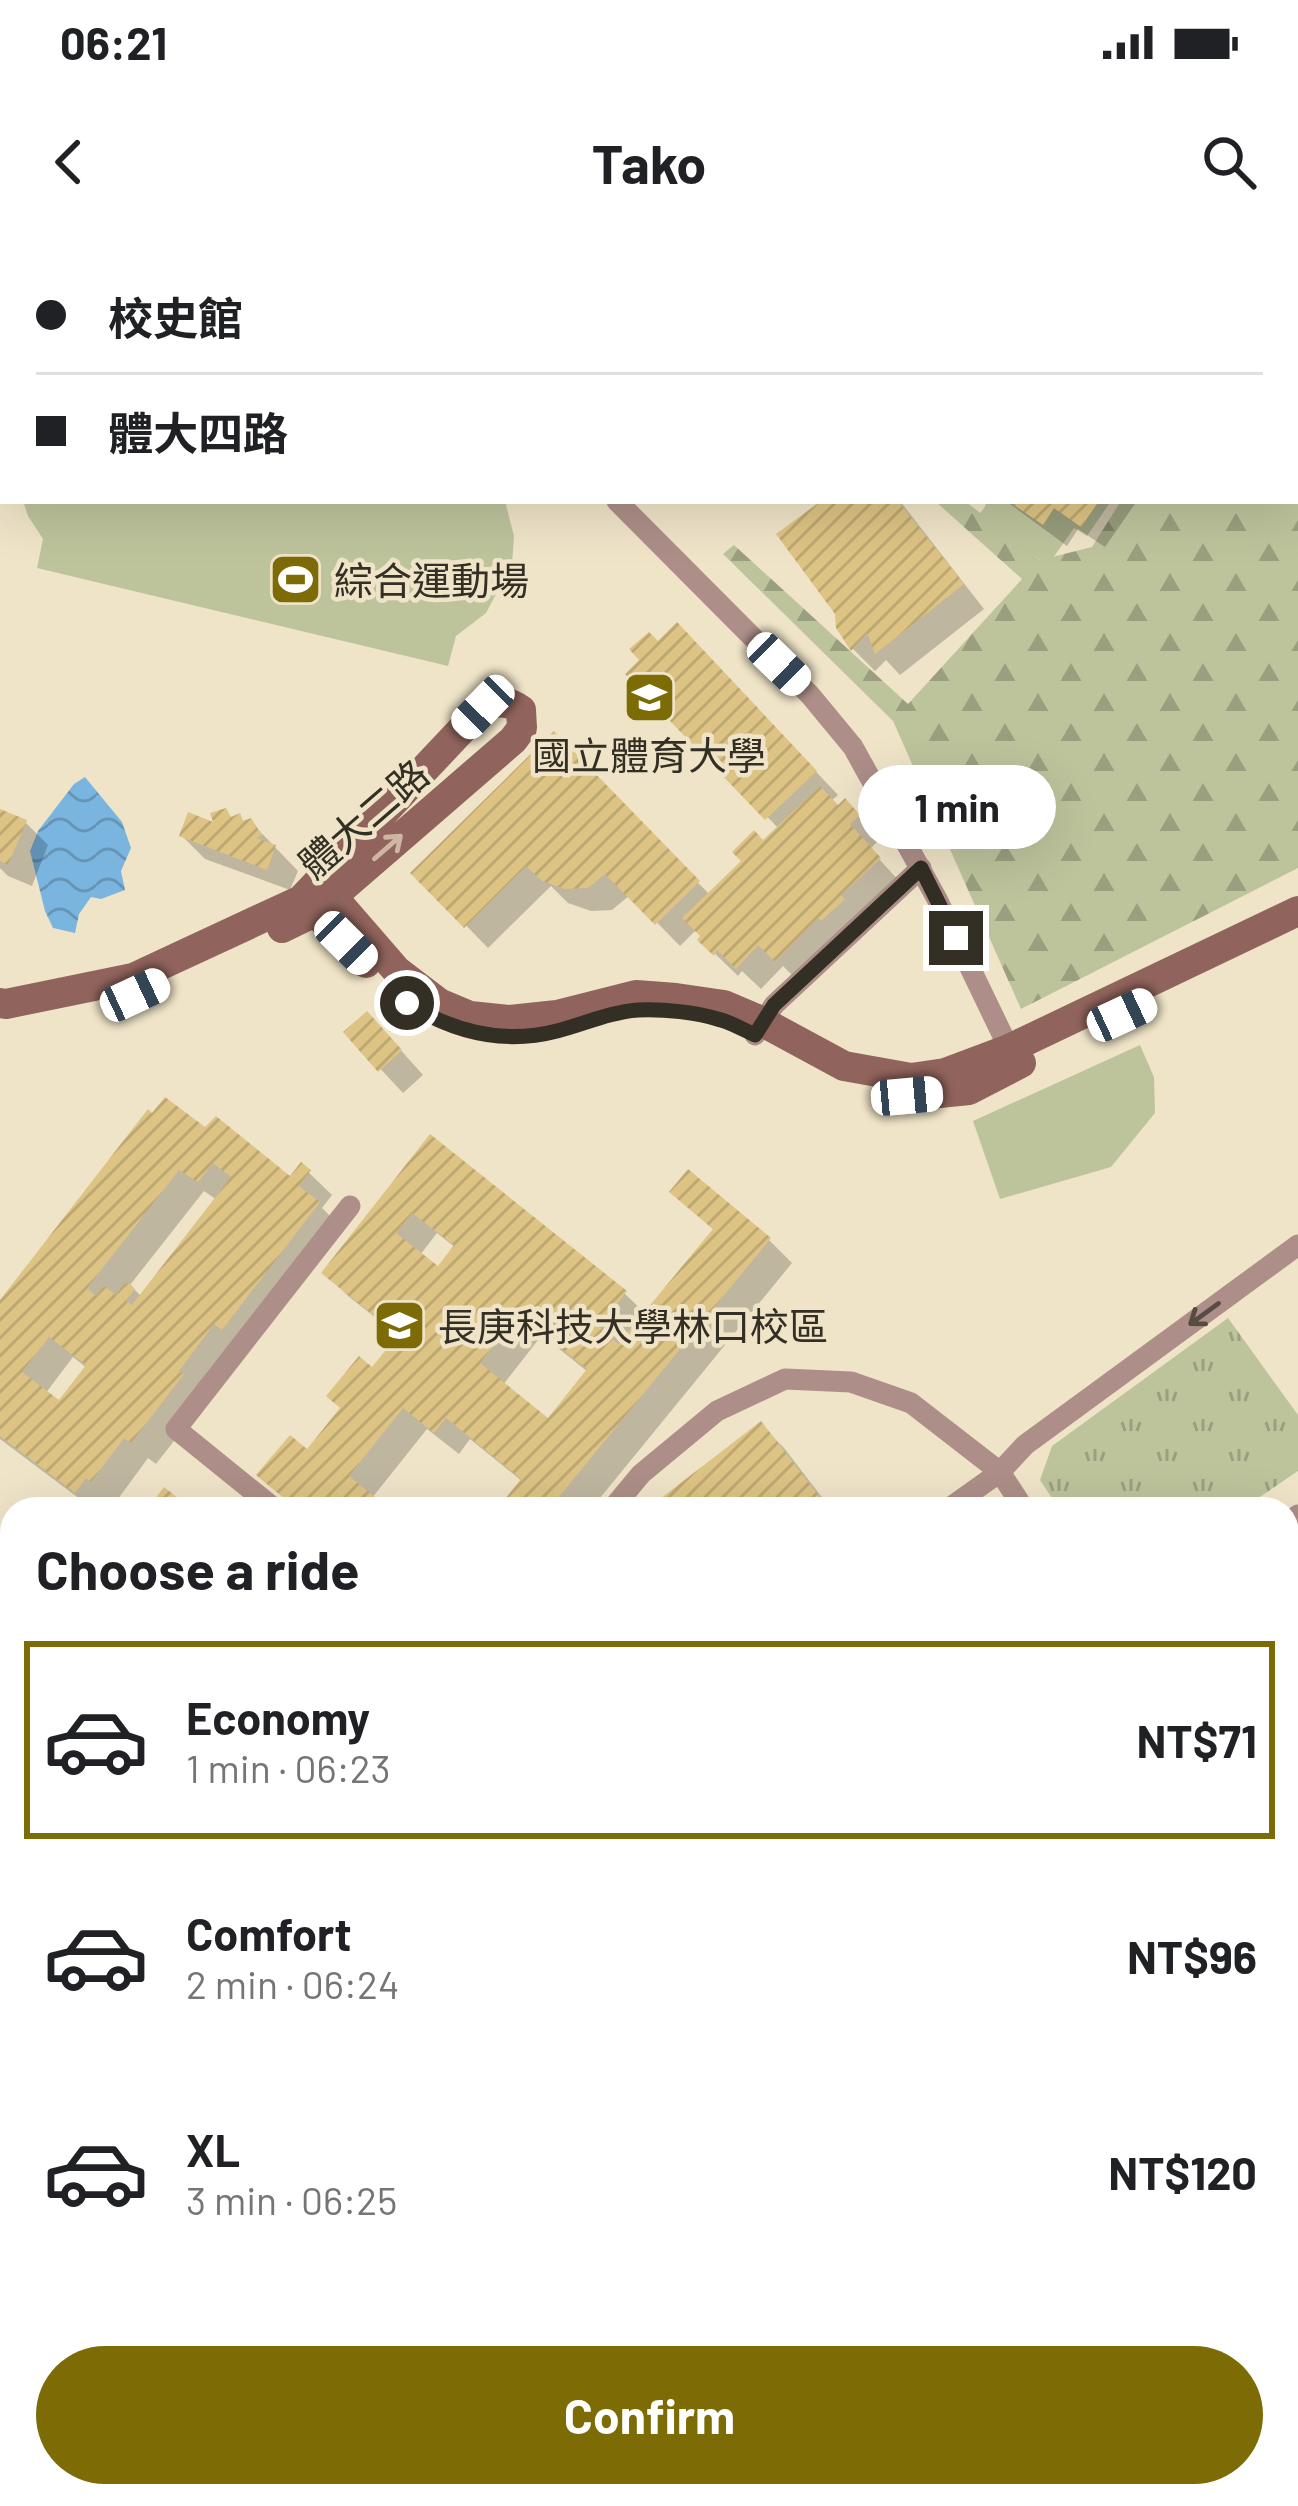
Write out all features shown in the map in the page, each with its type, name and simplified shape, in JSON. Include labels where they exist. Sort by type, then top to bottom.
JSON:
[{"type":"street","points":[[619,504],[810,694],[854,747],[921,868],[1013,1057]]},
{"type":"street","name":"體大二路","points":[[510,702],[520,710],[522,728],[514,740],[316,897],[483,707],[510,702]]},
{"type":"street","points":[[759,1028],[774,1005],[814,965],[921,868]]},
{"type":"street","points":[[316,897],[397,971],[439,1003],[470,1016],[505,1021],[557,1015],[636,995],[724,1005],[759,1028],[844,1066],[911,1078],[1013,1057],[1298,932]]},
{"type":"street","points":[[0,1003],[133,978],[316,897]]},
{"type":"street","points":[[0,1020],[135,995],[316,897]]},
{"type":"street","points":[[1013,1057],[1298,911]]},
{"type":"street","points":[[260,1497],[176,1430],[350,1206]]},
{"type":"street","points":[[965,1497],[1000,1472],[1024,1445],[1298,1245]]},
{"type":"street","points":[[622,1497],[641,1474],[717,1411],[785,1379],[851,1382],[911,1403],[1000,1472],[1016,1497]]},
{"type":"green space","name":"綜合運動場","points":[[24,504],[506,504],[514,536],[512,564],[486,613],[456,636],[448,666],[37,568],[43,539]]},
{"type":"green space","points":[[938,504],[969,504],[1040,560],[1092,547],[1119,504],[1298,504],[1298,868],[1021,1009],[893,721],[723,554],[734,545],[908,704],[1022,579]]},
{"type":"green space","points":[[1109,504],[1087,536],[1074,528],[1048,565],[977,518],[986,505]]},
{"type":"green space","points":[[1140,1045],[1154,1077],[1155,1113],[1111,1167],[1000,1199],[973,1121]]},
{"type":"green space","points":[[1228,1318],[1298,1415],[1298,1471],[1260,1497],[1051,1497],[1040,1480],[1052,1446]]},
{"type":"water","points":[[85,777],[122,822],[131,848],[121,871],[125,890],[101,899],[91,897],[79,914],[75,933],[53,928],[30,851],[38,831],[74,784]]},
{"type":"building","points":[[817,504],[900,504],[964,584],[875,654],[867,633],[851,651],[836,628],[835,614],[776,534]]},
{"type":"building","points":[[1012,504],[1097,504],[1081,527],[1054,508],[1043,525]]},
{"type":"building","points":[[677,622],[817,771],[765,820],[625,674],[639,660],[629,649],[649,632],[658,641]]},
{"type":"building","points":[[554,731],[700,881],[655,925],[605,874],[588,888],[565,889],[542,881],[526,866],[464,928],[410,873]]},
{"type":"building","points":[[820,786],[838,805],[845,798],[860,815],[850,824],[881,858],[841,895],[845,899],[821,921],[818,918],[775,962],[758,945],[736,969],[717,950],[714,956],[697,940],[700,936],[682,918],[741,861],[732,852],[754,830],[763,840]]},
{"type":"building","points":[[226,808],[231,817],[240,813],[243,821],[251,818],[262,835],[256,838],[276,845],[267,870],[179,836],[188,812],[213,822],[210,813]]},
{"type":"building","points":[[0,809],[27,820],[8,865],[0,861]]},
{"type":"building","points":[[367,1011],[402,1050],[378,1072],[343,1032]]},
{"type":"building","points":[[165,1097],[205,1127],[216,1116],[290,1176],[301,1162],[311,1170],[299,1186],[320,1202],[222,1330],[214,1324],[179,1371],[184,1374],[131,1443],[124,1438],[91,1482],[86,1478],[75,1493],[0,1436],[0,1300],[148,1109],[152,1113]],"holes":[[[213,1163],[231,1177],[132,1305],[126,1301],[135,1289],[129,1283],[116,1295],[104,1286],[96,1296],[87,1288],[179,1170],[198,1182]],[[49,1337],[86,1365],[59,1400],[22,1372]]]},
{"type":"building","points":[[430,1134],[627,1291],[599,1327],[618,1344],[713,1229],[669,1192],[688,1169],[771,1238],[559,1497],[507,1497],[521,1479],[446,1418],[434,1433],[403,1408],[349,1476],[375,1497],[283,1497],[256,1475],[290,1435],[307,1449],[340,1408],[326,1396],[359,1356],[372,1367],[398,1335],[321,1273]],"holes":[[[412,1213],[454,1245],[438,1266],[396,1233]],[[518,1314],[587,1369],[548,1418],[480,1363]]]},
{"type":"building","points":[[761,1421],[820,1497],[663,1497]]},
{"type":"building","points":[[164,1487],[177,1497],[156,1497]]},
{"type":"place","name":"綜合運動場","points":[[295,579]]},
{"type":"place","name":"國立體育大學","points":[[649,697]]},
{"type":"place","name":"長庚科技大學林口校區","points":[[399,1325]]},
{"type":"route","points":[[407,1003],[432,1019],[466,1031],[509,1038],[554,1032],[635,1010],[721,1020],[755,1035],[774,1005],[921,868],[956,938]]}]
